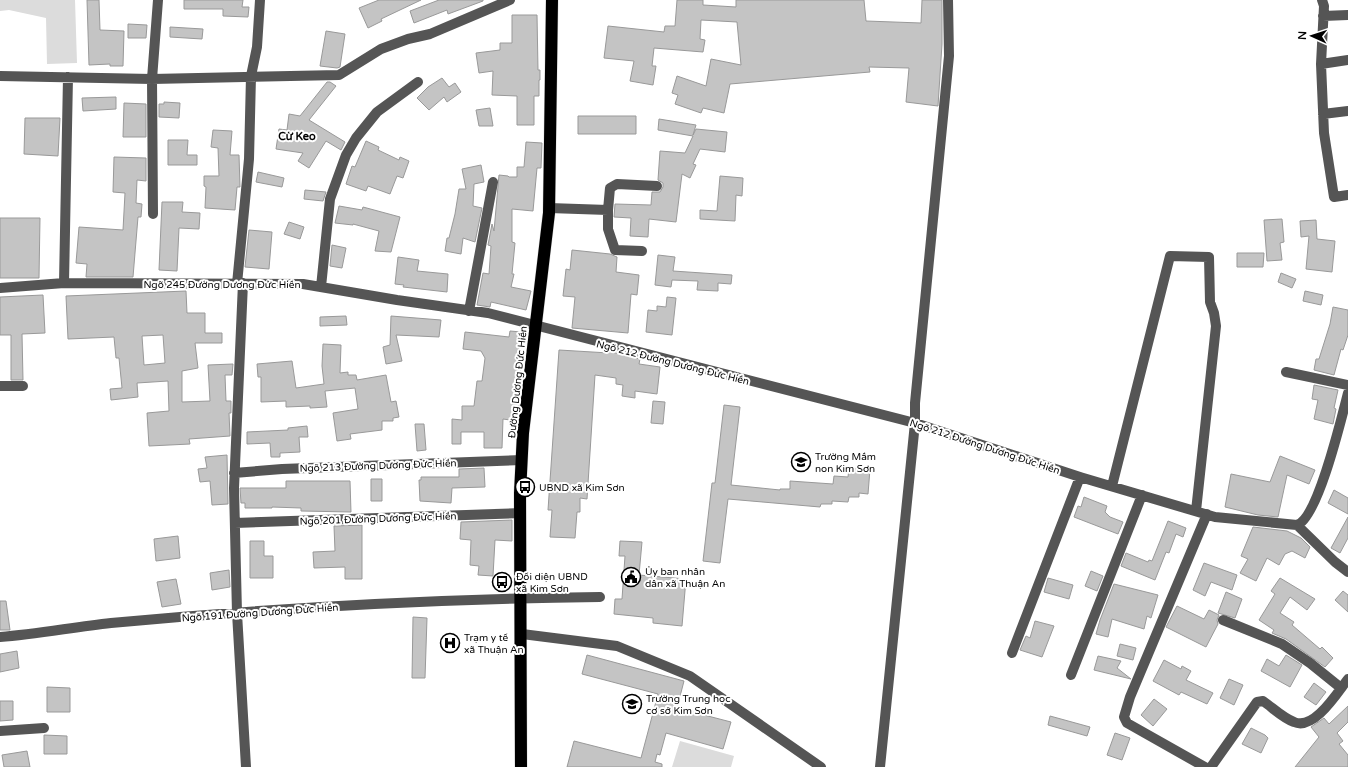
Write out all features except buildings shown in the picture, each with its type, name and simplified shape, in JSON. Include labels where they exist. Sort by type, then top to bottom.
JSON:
[{"type":"highway","name":"Đường Dương Đức Hiền","points":[[521,767],[522,460],[535,326],[549,208],[552,0]]},
{"type":"street","points":[[153,214],[152,79],[158,0]]},
{"type":"street","points":[[246,767],[237,613],[234,473],[240,284],[249,159],[250,76],[257,47],[260,0]]},
{"type":"street","points":[[0,76],[152,79],[339,75],[381,49],[408,39],[430,34],[510,0]]},
{"type":"street","points":[[880,767],[915,423],[916,395],[949,56],[948,0]]},
{"type":"street","points":[[1322,0],[1323,16],[1321,64],[1324,133],[1334,198],[1348,195]]},
{"type":"street","points":[[1323,16],[1348,15]]},
{"type":"street","points":[[1321,64],[1348,60]]},
{"type":"street","points":[[64,283],[68,77]]},
{"type":"street","points":[[321,287],[330,199],[346,155],[356,138],[377,112],[418,82]]},
{"type":"street","points":[[1323,114],[1348,111]]},
{"type":"street","points":[[469,311],[493,182]]},
{"type":"street","points":[[642,251],[615,250],[608,229],[610,188],[617,184],[657,186]]},
{"type":"street","points":[[549,208],[608,210]]},
{"type":"street","points":[[1112,486],[1170,256],[1209,257],[1210,302],[1214,313],[1216,326],[1196,511]]},
{"type":"street","name":"Ngõ 245 Đường Dương Đức Hiền","points":[[0,288],[64,283],[303,284],[488,313],[535,326]]},
{"type":"street","name":"Ngõ 212 Đường Dương Đức Hiền","points":[[535,326],[915,423],[1080,477],[1207,514],[1252,522],[1297,525]]},
{"type":"street","points":[[1286,372],[1348,385]]},
{"type":"street","points":[[0,386],[23,386]]},
{"type":"street","points":[[1348,393],[1337,440],[1316,500],[1304,519],[1297,525],[1335,562],[1348,572]]},
{"type":"street","name":"Ngõ 213 Đường Dương Đức Hiền","points":[[234,473],[282,469],[522,460]]},
{"type":"street","points":[[1012,653],[1080,477]]},
{"type":"street","points":[[1071,675],[1142,495]]},
{"type":"street","name":"Ngõ 201 Đường Dương Đức Hiền","points":[[235,523],[521,513]]},
{"type":"street","points":[[1205,767],[1127,723],[1124,713],[1207,514]]},
{"type":"street","name":"Ngõ 191 Đường Dương Đức Hiền","points":[[0,637],[109,624],[237,613],[521,598],[600,596]]},
{"type":"street","points":[[1223,620],[1282,644],[1310,663],[1341,688]]},
{"type":"street","points":[[522,634],[617,646],[690,676],[821,767]]},
{"type":"street","points":[[1211,767],[1257,702],[1263,701],[1293,722],[1304,724],[1315,719],[1348,680]]},
{"type":"street","points":[[0,731],[44,728]]},
{"type":"shaded area","points":[[0,0],[75,0],[77,63],[47,64],[46,18],[9,10],[0,11]]},
{"type":"shaded area","points":[[680,741],[734,756],[731,767],[672,767]]},
{"type":"place","name":"Trường Mầm non Kim Sơn","points":[[801,462]]},
{"type":"place","name":"UBND xã Kim Sơn","points":[[525,487]]},
{"type":"place","name":"Ủy ban nhân dân xã Thuận An","points":[[631,577]]},
{"type":"place","name":"Đối diện UBND xã Kim Sơn","points":[[502,582]]},
{"type":"place","name":"Trạm y tế xã Thuận An","points":[[450,643]]},
{"type":"place","name":"Trường Trung học cơ sở Kim Sơn","points":[[632,704]]},
{"type":"district","name":"Cừ Keo","points":[[297,136]]}]
